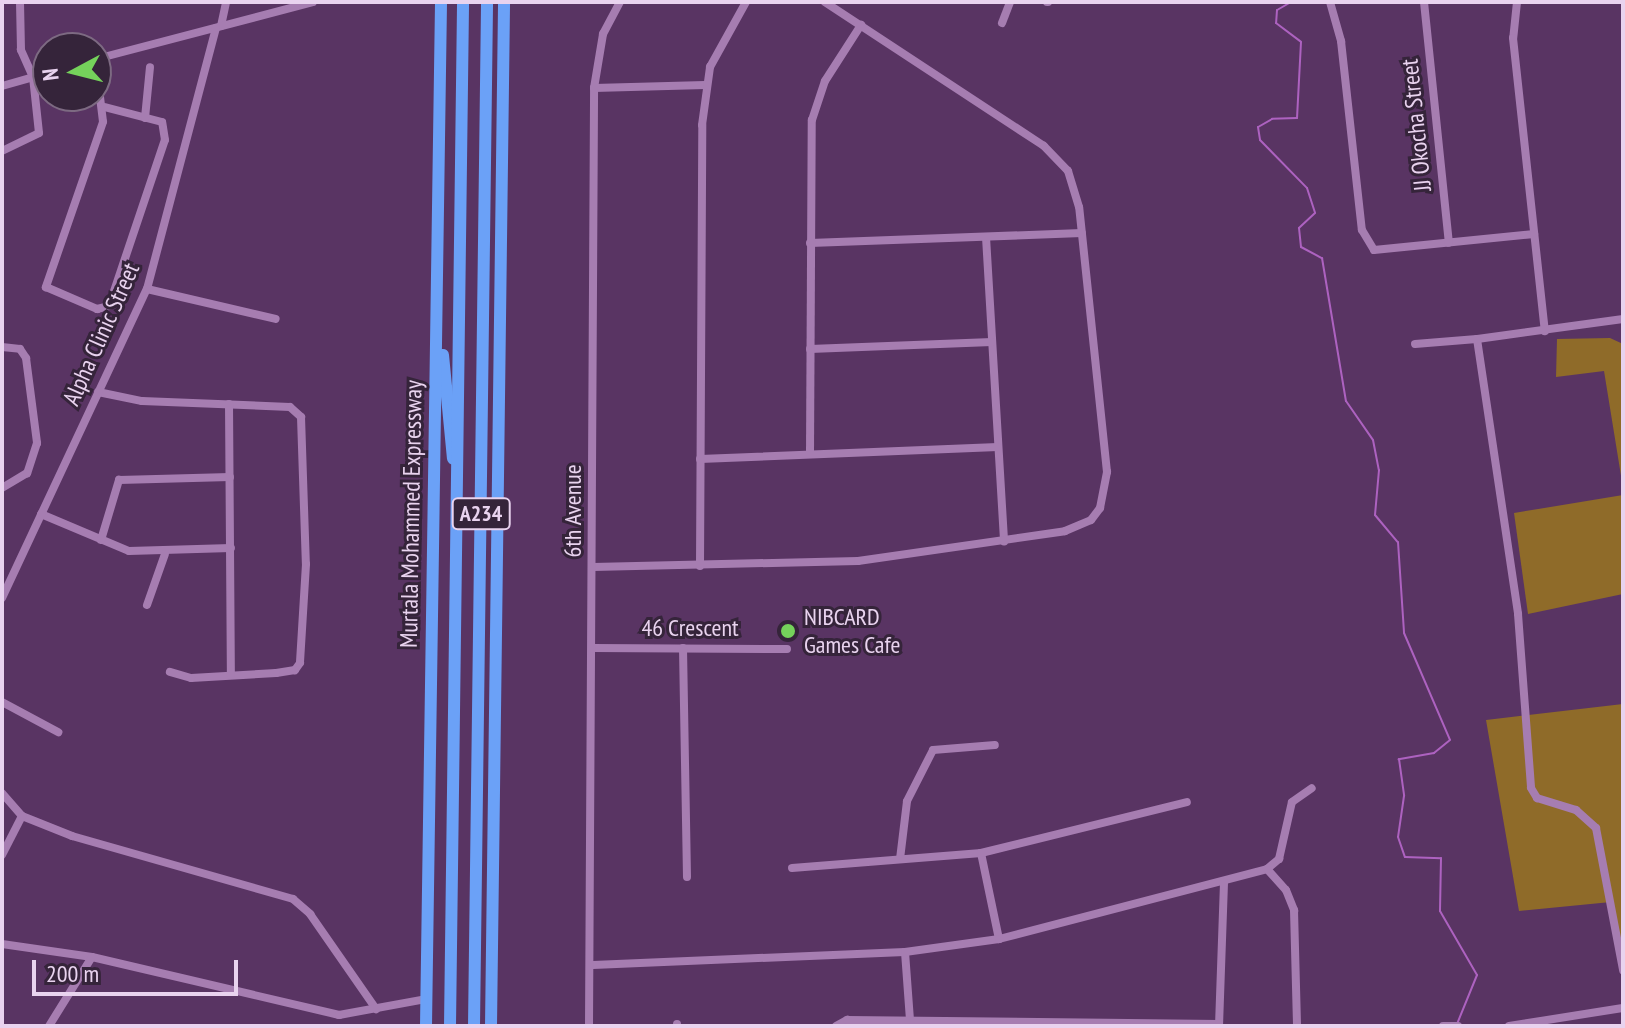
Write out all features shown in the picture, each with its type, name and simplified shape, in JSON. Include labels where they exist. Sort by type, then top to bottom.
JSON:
[{"type":"highway","name":"Murtala Mohammed Expressway","points":[[426,1026],[441,2]]},
{"type":"highway","name":"Murtala Mohammed Expressway","points":[[450,1026],[463,2]]},
{"type":"highway","name":"A234","points":[[474,1026],[487,2]]},
{"type":"highway","points":[[491,1026],[504,2]]},
{"type":"highway","points":[[436,300],[447,432],[458,478]]},
{"type":"highway","points":[[482,439],[500,367]]},
{"type":"street","points":[[20,2],[21,50],[32,75]]},
{"type":"street","name":"Alpha Clinic Street","points":[[2,598],[147,289],[226,2]]},
{"type":"street","points":[[112,57],[313,2]]},
{"type":"street","name":"6th Avenue","points":[[589,1026],[593,965],[594,88],[603,34],[620,2]]},
{"type":"street","points":[[700,566],[705,85],[717,48],[746,2]]},
{"type":"street","points":[[593,567],[824,565],[1004,541],[1080,526],[1091,520],[1107,492],[1075,186],[1057,157],[825,2]]},
{"type":"street","points":[[1002,23],[1010,2]]},
{"type":"street","points":[[1330,2],[1341,41],[1368,242],[1384,253],[1534,234]]},
{"type":"street","name":"JJ Okocha Street","points":[[1424,2],[1449,243]]},
{"type":"street","points":[[1517,2],[1513,38],[1545,331]]},
{"type":"street","points":[[810,453],[812,120],[825,81],[861,25]]},
{"type":"street","points":[[145,118],[150,67]]},
{"type":"street","points":[[2,86],[32,77]]},
{"type":"street","points":[[594,88],[705,85]]},
{"type":"street","points":[[103,112],[46,281],[49,292],[97,309],[109,306],[165,140],[162,122],[112,109]]},
{"type":"street","points":[[2,151],[39,133],[37,112]]},
{"type":"street","points":[[810,243],[1082,233]]},
{"type":"street","points":[[986,237],[1004,541]]},
{"type":"street","points":[[147,289],[276,319]]},
{"type":"street","points":[[1415,344],[1545,331],[1623,319]]},
{"type":"street","points":[[1477,339],[1518,614],[1531,788],[1537,798],[1576,810],[1596,828],[1623,970]]},
{"type":"street","points":[[810,349],[992,342]]},
{"type":"street","points":[[2,347],[20,349],[26,358],[37,443],[27,473],[2,488]]},
{"type":"street","points":[[98,392],[142,401],[290,407],[301,417],[306,564],[300,663],[295,670],[191,678],[170,672]]},
{"type":"street","points":[[229,404],[231,675]]},
{"type":"street","points":[[700,459],[998,447]]},
{"type":"street","points":[[101,540],[119,480],[230,477]]},
{"type":"street","points":[[41,514],[129,551],[165,554],[231,548]]},
{"type":"street","points":[[147,605],[165,554]]},
{"type":"street","name":"46 Crescent","points":[[593,648],[787,649]]},
{"type":"street","points":[[683,648],[687,877]]},
{"type":"street","points":[[2,702],[58,732]]},
{"type":"street","points":[[900,859],[907,801],[933,750],[995,745]]},
{"type":"street","points":[[593,965],[905,952],[999,939],[1267,869],[1279,859],[1292,802],[1312,788]]},
{"type":"street","points":[[2,793],[22,816],[72,836],[293,899],[310,914],[376,1009]]},
{"type":"street","points":[[792,868],[981,853],[1187,802]]},
{"type":"street","points":[[2,855],[22,816]]},
{"type":"street","points":[[981,853],[999,939]]},
{"type":"street","points":[[1267,869],[1286,890],[1294,910],[1297,1026]]},
{"type":"street","points":[[836,1026],[847,1020],[1219,1025],[1224,882]]},
{"type":"street","points":[[3,946],[92,957],[339,1015],[426,999]]},
{"type":"street","points":[[905,952],[910,1020]]},
{"type":"street","points":[[49,1026],[92,957]]},
{"type":"street","points":[[1509,1026],[1623,1008]]},
{"type":"shaded area","points":[[1610,338],[1623,344],[1623,488],[1604,371],[1556,377],[1557,339]]},
{"type":"shaded area","points":[[1623,495],[1623,594],[1528,614],[1514,513]]},
{"type":"shaded area","points":[[1623,704],[1623,970],[1611,902],[1519,911],[1486,720]]},
{"type":"waterway","points":[[1291,2],[1277,10],[1276,23],[1301,42],[1297,118],[1272,119],[1258,127],[1260,140],[1307,188],[1315,213],[1299,228],[1301,247],[1322,258],[1346,401],[1373,440],[1379,470],[1375,515],[1398,542],[1404,633],[1450,740],[1434,753],[1399,759],[1404,796],[1398,837],[1405,857],[1441,858],[1440,911],[1477,975],[1457,1024]]},
{"type":"place","name":"NIBCARD Games Cafe","points":[[788,631]]}]
